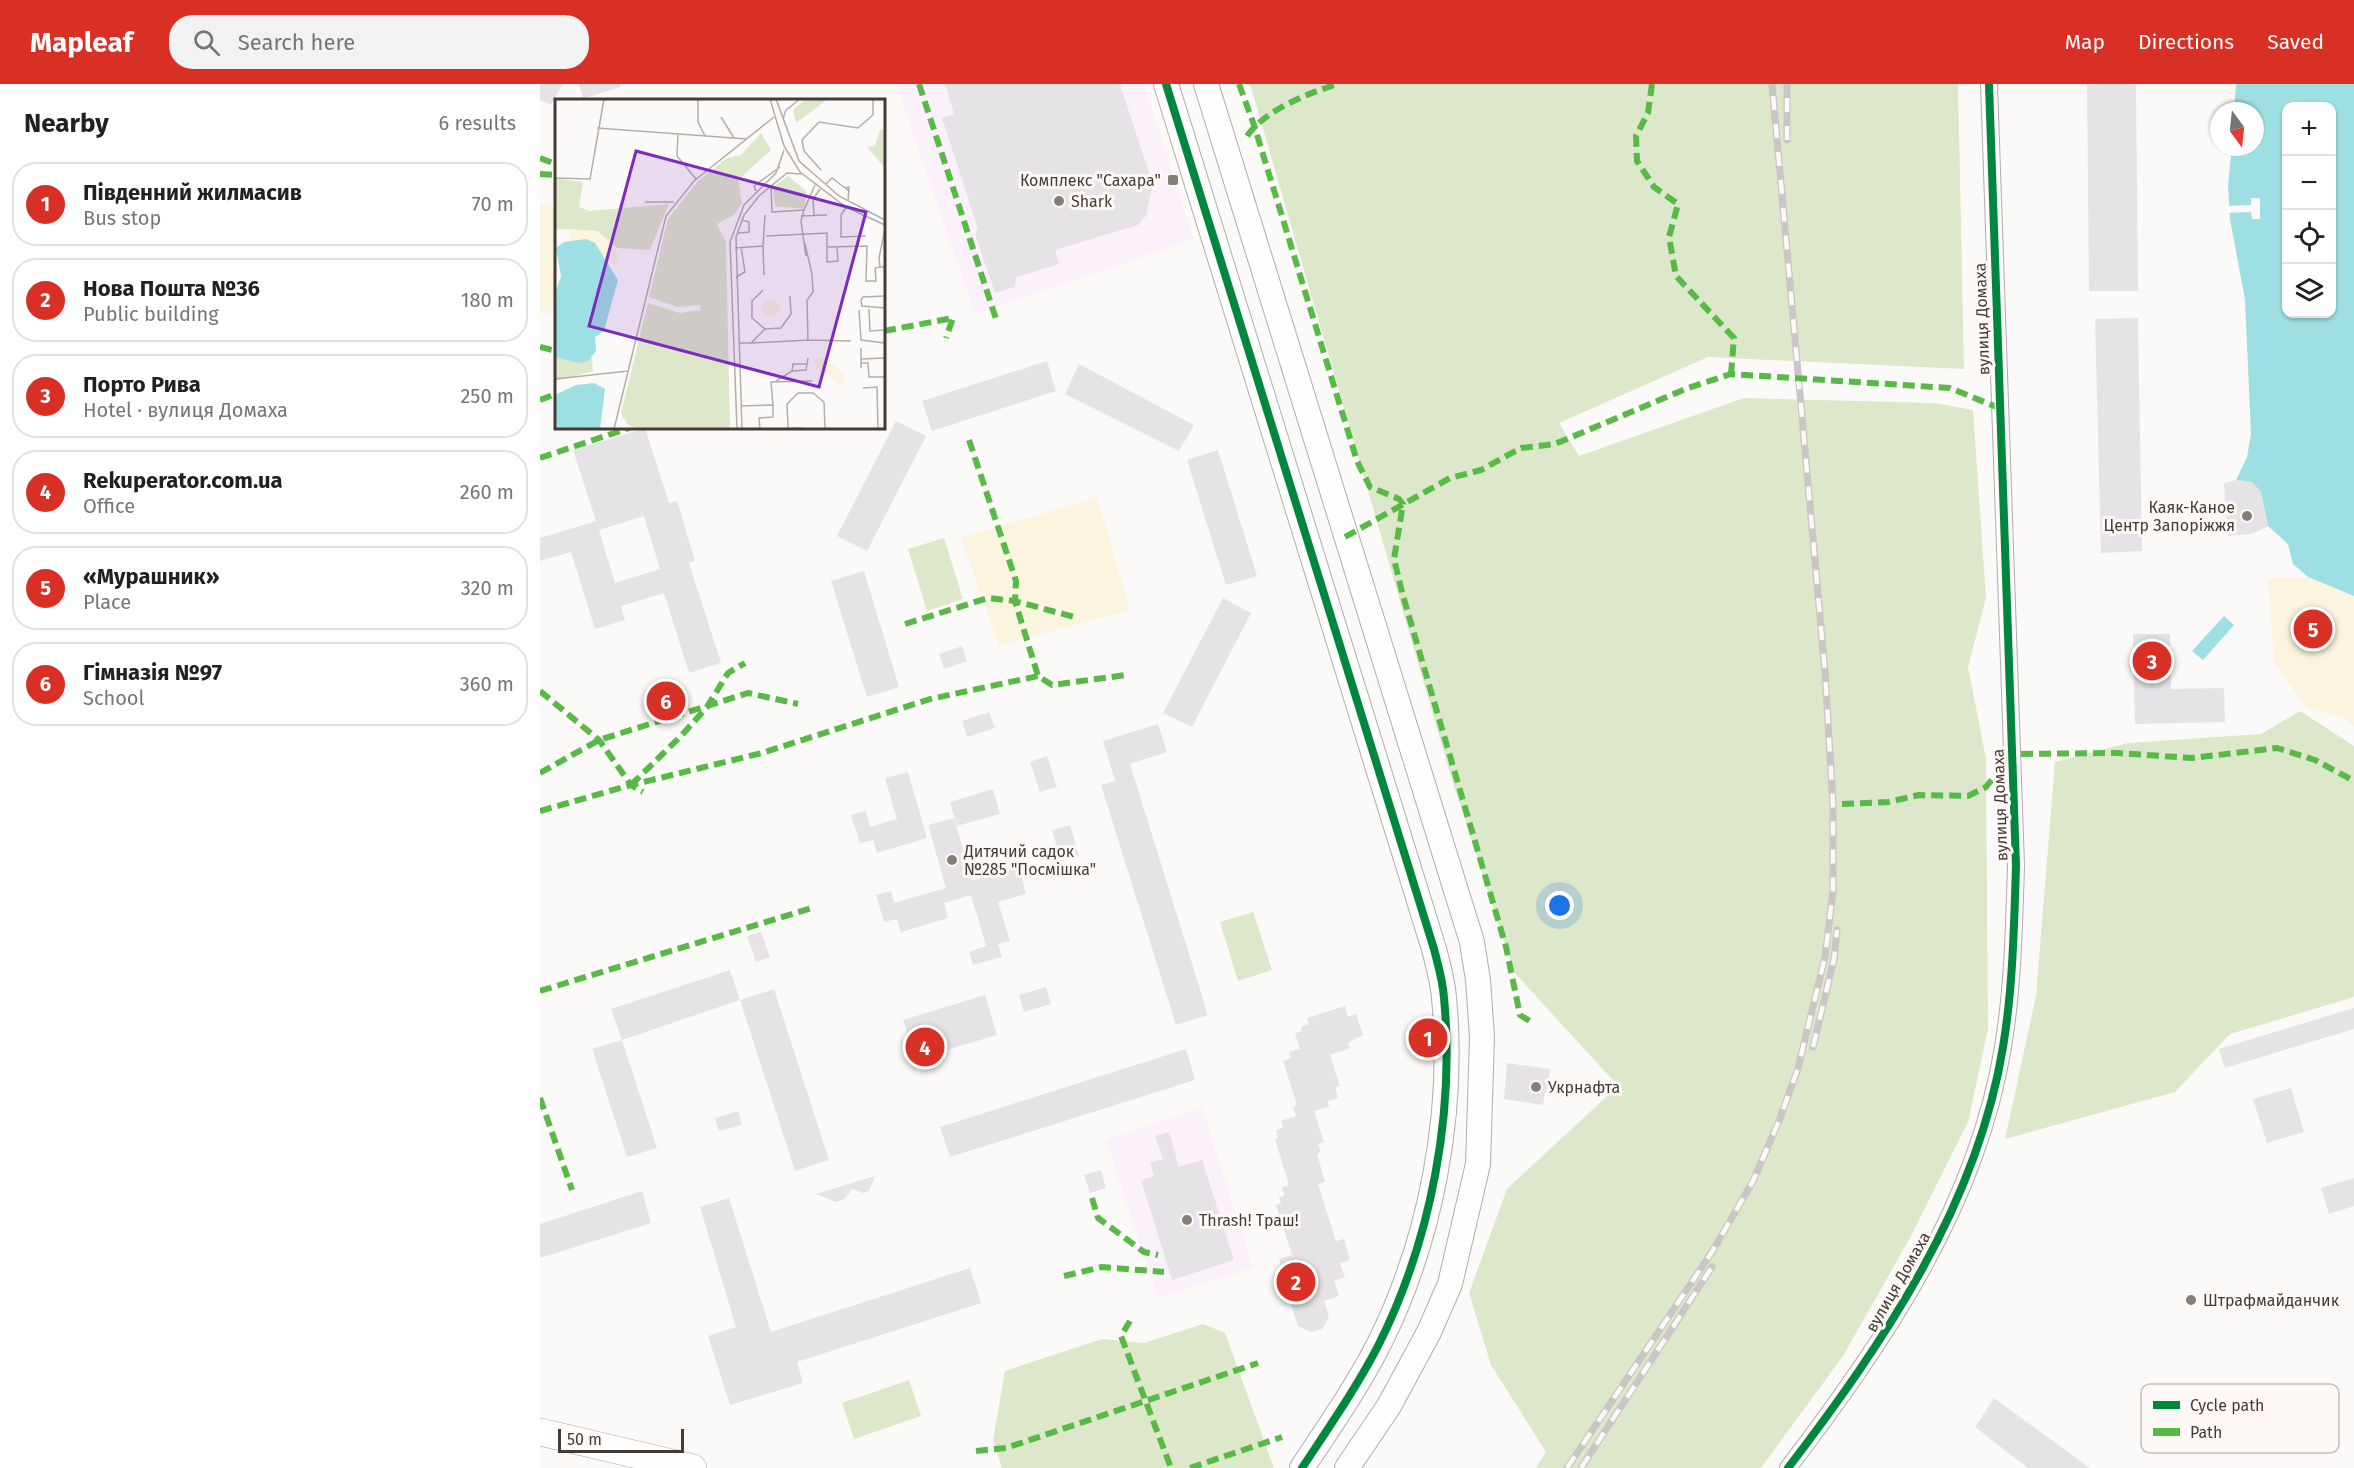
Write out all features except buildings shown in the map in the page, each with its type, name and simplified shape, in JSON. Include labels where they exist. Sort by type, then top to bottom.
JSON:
[{"type":"main road","points":[[540,1432],[693,1468]]},
{"type":"street","points":[[1166,84],[1351,674],[1434,949],[1444,995],[1446,1032],[1444,1102],[1428,1205],[1418,1243],[1402,1294],[1379,1344],[1302,1468]]},
{"type":"street","points":[[1206,84],[1472,942],[1478,980],[1482,1037],[1478,1164],[1450,1284],[1429,1332],[1389,1406],[1347,1468]]},
{"type":"street","name":"вулиця Домаха","points":[[1788,1468],[1870,1355],[1926,1265],[1946,1225],[1985,1125],[2002,1049],[2011,987],[2016,866],[1989,84]]},
{"type":"shaded area","name":"Shark","points":[[896,84],[1144,84],[1194,239],[975,314]]},
{"type":"shaded area","points":[[1202,1108],[1253,1268],[1158,1298],[1106,1140]]},
{"type":"green space","points":[[1250,84],[1958,84],[1964,369],[1708,357],[1559,423],[1579,456],[1744,398],[1935,403],[1973,410],[1986,598],[1968,667],[1986,759],[1988,1029],[1968,1122],[1910,1238],[1843,1356],[1761,1468],[1536,1468],[1546,1452],[1491,1365],[1469,1293],[1507,1189],[1618,1086],[1514,972],[1451,777]]},
{"type":"green space","points":[[944,538],[963,599],[927,611],[908,549]]},
{"type":"green space","points":[[2300,711],[2354,746],[2354,997],[2230,1034],[2175,1092],[2005,1139],[2036,996],[2055,762],[2128,743],[2261,734]]},
{"type":"green space","points":[[1253,912],[1272,970],[1238,981],[1220,922]]},
{"type":"green space","points":[[1203,1324],[1225,1333],[1274,1468],[1002,1468],[993,1440],[1005,1371],[1102,1339],[1144,1343]]},
{"type":"green space","points":[[909,1380],[921,1416],[854,1439],[842,1403]]},
{"type":"sand","points":[[540,203],[555,205],[555,305],[547,315],[540,312]]},
{"type":"sand","points":[[1097,497],[1130,610],[999,646],[961,538]]},
{"type":"sand","points":[[2308,577],[2354,596],[2354,727],[2347,719],[2306,708],[2274,661],[2268,579]]},
{"type":"water","points":[[2236,84],[2354,84],[2354,596],[2308,577],[2293,564],[2288,544],[2268,526],[2261,492],[2252,482],[2236,480],[2247,457],[2251,434],[2245,300],[2230,219],[2228,185],[2231,156],[2264,156],[2264,102],[2235,102]]},
{"type":"water","points":[[2224,616],[2234,625],[2203,660],[2192,651]]},
{"type":"pier","points":[[2251,198],[2260,198],[2260,219],[2252,219],[2251,212],[2226,213],[2226,206],[2251,205]]},
{"type":"railway","points":[[1567,1468],[1712,1252],[1753,1181],[1779,1121],[1798,1068],[1825,957],[1833,891],[1833,804],[1825,672],[1772,84]]},
{"type":"railway","points":[[1787,84],[1787,140]]},
{"type":"railway","points":[[1813,1047],[1834,959],[1837,930]]},
{"type":"railway","points":[[1581,1468],[1712,1267]]},
{"type":"marked path","points":[[919,84],[997,322]]},
{"type":"marked path","points":[[1239,84],[1254,125],[1357,461],[1370,487],[1399,499],[1403,504],[1394,559],[1403,596],[1506,947],[1520,1015],[1533,1023]]},
{"type":"marked path","points":[[1247,136],[1264,118],[1275,111],[1300,98],[1337,84]]},
{"type":"marked path","points":[[1652,84],[1648,113],[1636,136],[1637,161],[1654,187],[1678,204],[1669,237],[1676,276],[1734,338],[1731,374]]},
{"type":"marked path","points":[[540,158],[555,164]]},
{"type":"marked path","points":[[540,174],[555,175]]},
{"type":"marked path","points":[[885,331],[953,318],[946,338]]},
{"type":"marked path","points":[[540,347],[555,351]]},
{"type":"marked path","points":[[1345,537],[1450,478],[1481,470],[1521,448],[1555,444],[1688,388],[1731,374],[1950,388],[1999,408]]},
{"type":"marked path","points":[[540,400],[555,394]]},
{"type":"marked path","points":[[540,458],[626,429]]},
{"type":"marked path","points":[[969,440],[1016,581],[1015,601],[1038,676],[1052,685],[1126,675]]},
{"type":"marked path","points":[[905,624],[988,598],[1015,601],[1078,618]]},
{"type":"marked path","points":[[631,785],[707,707],[728,673],[745,663]]},
{"type":"marked path","points":[[540,811],[631,785],[762,753],[930,699],[1038,676]]},
{"type":"marked path","points":[[540,691],[599,740],[631,785],[643,792]]},
{"type":"marked path","points":[[540,773],[599,740],[748,693],[798,704]]},
{"type":"marked path","points":[[1842,804],[1888,802],[1919,795],[1968,796],[1986,787],[2012,754],[2117,753],[2192,758],[2277,748],[2315,760],[2354,781]]},
{"type":"marked path","points":[[540,991],[812,908]]},
{"type":"marked path","points":[[540,1098],[572,1190]]},
{"type":"marked path","points":[[1092,1198],[1098,1218],[1144,1252],[1158,1255]]},
{"type":"marked path","points":[[1064,1276],[1102,1267],[1164,1272]]},
{"type":"marked path","points":[[1130,1321],[1121,1336],[1171,1468]]},
{"type":"marked path","points":[[976,1451],[1006,1448],[1258,1363]]},
{"type":"marked path","points":[[1190,1468],[1282,1437]]},
{"type":"cycle path","points":[[1166,84],[1434,949],[1443,992],[1446,1086],[1442,1131],[1435,1175],[1413,1262],[1379,1344],[1342,1407],[1302,1468]]},
{"type":"cycle path","points":[[1788,1468],[1858,1371],[1922,1270],[1949,1217],[1972,1162],[1990,1106],[2003,1047],[2009,1002],[2016,866],[1989,84]]},
{"type":"place","name":"Комплекс \"Сахара\"","points":[[1173,180]]},
{"type":"place","name":"Shark","points":[[1059,201]]},
{"type":"place","name":"Каяк-Каное Центр Запоріжжя","points":[[2247,516]]},
{"type":"place","name":"«Мурашник»","points":[[2313,629]]},
{"type":"place","name":"Порто Рива","points":[[2152,661]]},
{"type":"place","name":"Гімназія №97","points":[[666,701]]},
{"type":"place","name":"Дитячий садок №285 \"Посмішка\"","points":[[952,860]]},
{"type":"place","name":"Південний жилмасив","points":[[1428,1038]]},
{"type":"place","name":"Rekuperator.com.ua","points":[[925,1047]]},
{"type":"place","name":"Укрнафта","points":[[1536,1087]]},
{"type":"place","name":"Thrash! Траш!","points":[[1187,1220]]},
{"type":"place","name":"Нова Пошта №36","points":[[1296,1282]]},
{"type":"place","name":"Штрафмайданчик","points":[[2191,1300]]}]
